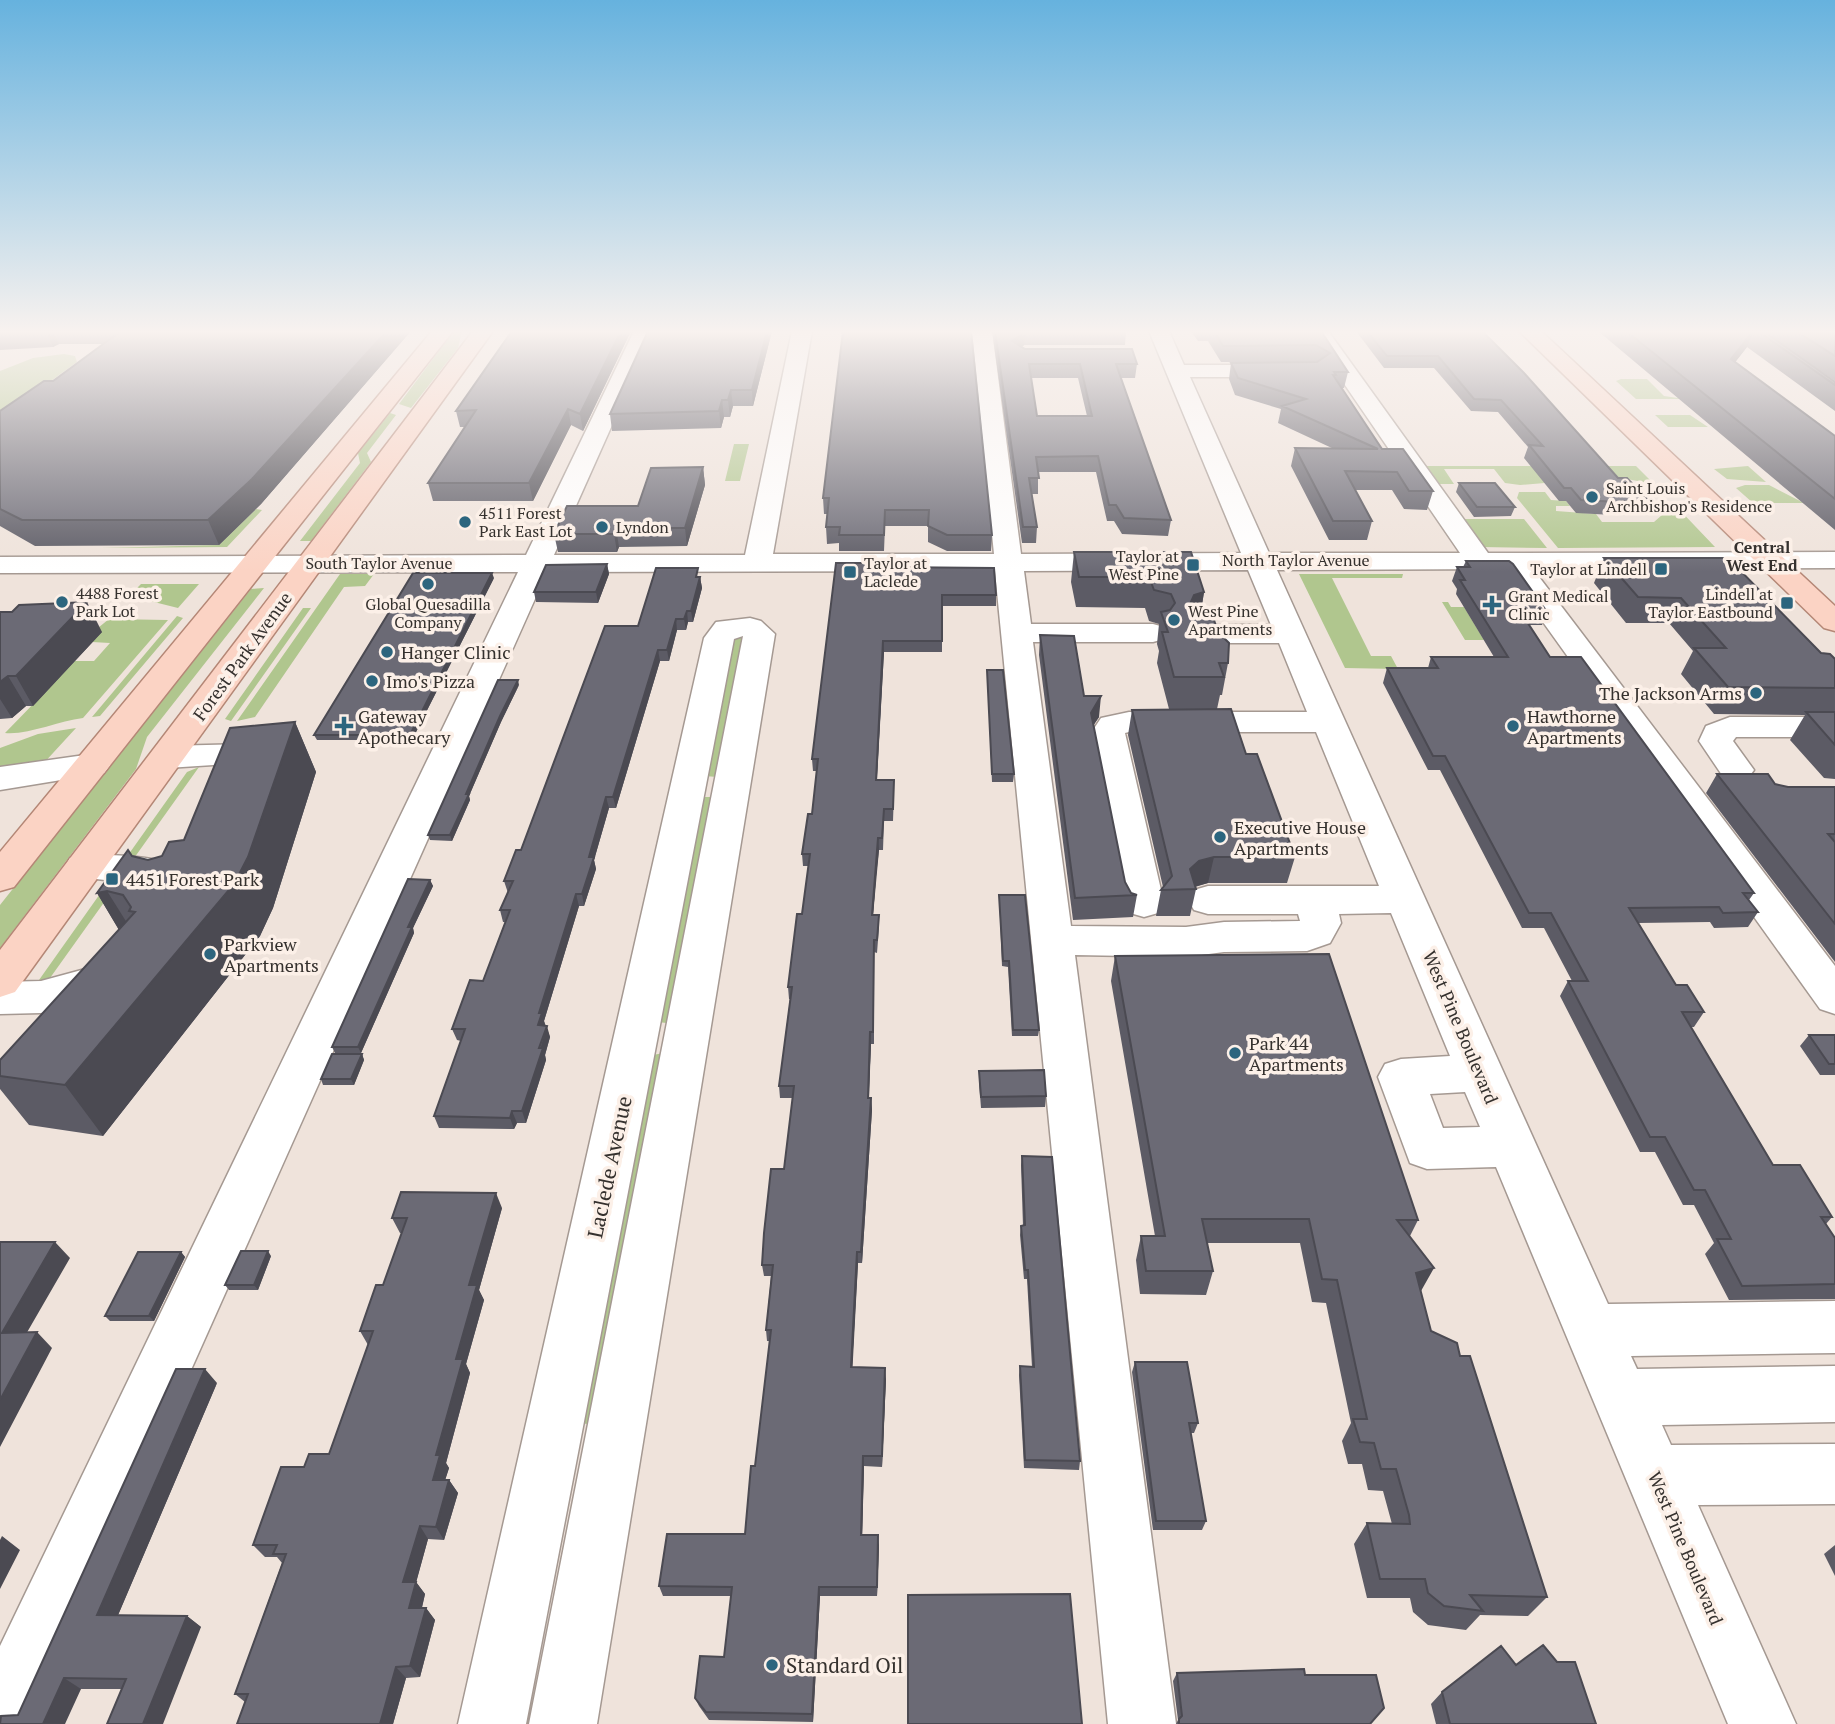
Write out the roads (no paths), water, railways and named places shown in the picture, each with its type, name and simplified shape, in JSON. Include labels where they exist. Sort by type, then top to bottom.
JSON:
[{"type":"main road","points":[[0,878],[378,411]]},
{"type":"main road","name":"Forest Park Avenue","points":[[0,981],[423,411]]},
{"type":"main road","points":[[1613,411],[1835,622]]},
{"type":"street","points":[[0,1720],[607,411]]},
{"type":"street","points":[[758,561],[787,411]]},
{"type":"street","points":[[991,411],[1142,1724]]},
{"type":"street","name":"West Pine Boulevard","points":[[1191,411],[1260,560],[1762,1724]]},
{"type":"street","points":[[1380,411],[1832,989]]},
{"type":"street","name":"North Taylor Avenue","points":[[758,561],[1835,560]]},
{"type":"street","name":"South Taylor Avenue","points":[[0,565],[758,561]]},
{"type":"street","name":"Laclede Avenue","points":[[492,1724],[719,638],[745,610],[760,634],[563,1724]]},
{"type":"street","points":[[1016,633],[1153,633]]},
{"type":"street","points":[[1202,634],[1292,634]]},
{"type":"street","points":[[1144,903],[1108,733],[1113,725],[1330,722]]},
{"type":"street","points":[[1736,770],[1716,741],[1718,733],[1730,727],[1835,727]]},
{"type":"street","points":[[167,757],[246,754]]},
{"type":"street","points":[[0,779],[58,773],[92,765]]},
{"type":"street","points":[[85,867],[132,868],[166,874],[176,881],[176,895]]},
{"type":"street","points":[[1208,900],[1406,899]]},
{"type":"street","points":[[1052,940],[1186,942],[1224,937],[1307,936],[1315,933],[1321,923],[1315,900]]},
{"type":"street","points":[[0,998],[41,998],[90,986],[124,973],[138,960]]},
{"type":"street","points":[[1481,1073],[1401,1077],[1427,1149],[1513,1146]]},
{"type":"street","points":[[1592,1330],[1835,1327]]},
{"type":"street","points":[[1621,1397],[1835,1394]]},
{"type":"street","points":[[1654,1475],[1835,1474]]},
{"type":"place","name":"Saint Louis Archbishop's Residence","points":[[1592,497]]},
{"type":"place","name":"4511 Forest Park East Lot","points":[[465,522]]},
{"type":"place","name":"Lyndon","points":[[602,527]]},
{"type":"place","name":"Taylor at West Pine","points":[[1193,565]]},
{"type":"place","name":"Taylor at Lindell","points":[[1661,569]]},
{"type":"place","name":"Taylor at Laclede","points":[[850,572]]},
{"type":"place","name":"Global Quesadilla Company","points":[[428,584]]},
{"type":"place","name":"4488 Forest Park Lot","points":[[62,602]]},
{"type":"place","name":"Lindell at Taylor Eastbound","points":[[1787,603]]},
{"type":"place","name":"Grant Medical Clinic","points":[[1492,605]]},
{"type":"place","name":"West Pine Apartments","points":[[1174,620]]},
{"type":"place","name":"Hanger Clinic","points":[[387,652]]},
{"type":"place","name":"Imo's Pizza","points":[[372,681]]},
{"type":"place","name":"The Jackson Arms","points":[[1756,693]]},
{"type":"place","name":"Gateway Apothecary","points":[[344,726]]},
{"type":"place","name":"Hawthorne Apartments","points":[[1513,726]]},
{"type":"place","name":"Executive House Apartments","points":[[1220,837]]},
{"type":"place","name":"4451 Forest Park","points":[[112,879]]},
{"type":"place","name":"Parkview Apartments","points":[[210,954]]},
{"type":"place","name":"Park 44 Apartments","points":[[1235,1053]]},
{"type":"place","name":"Standard Oil","points":[[772,1665]]},
{"type":"district","name":"Central West End","points":[[1762,556]]}]
